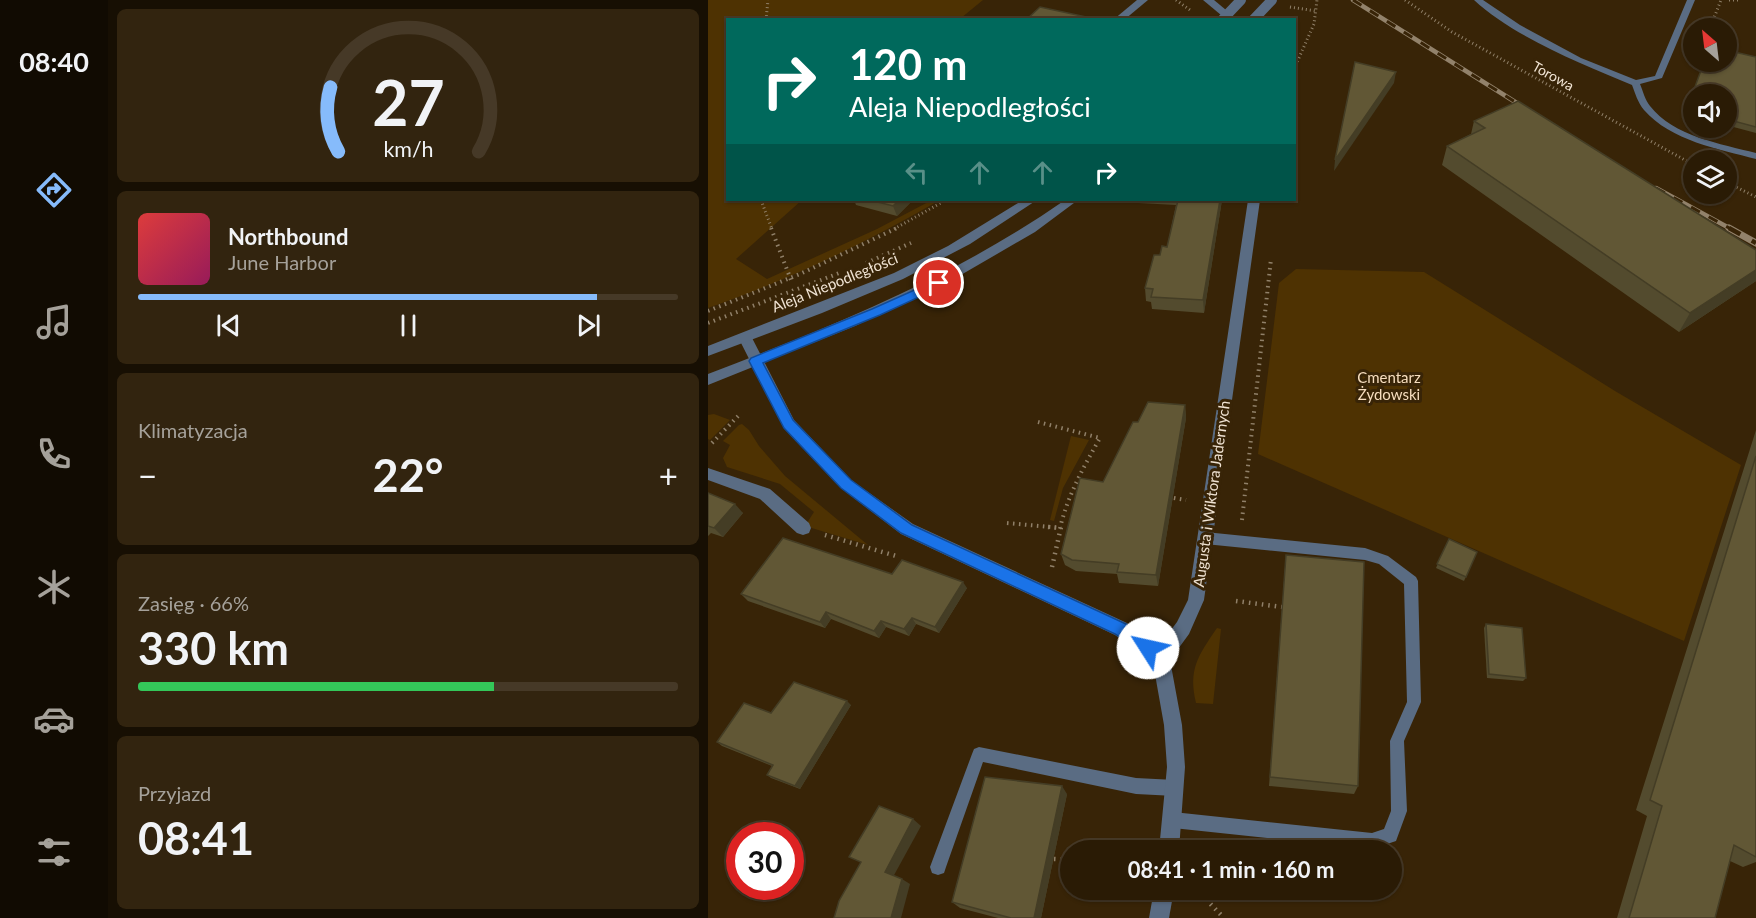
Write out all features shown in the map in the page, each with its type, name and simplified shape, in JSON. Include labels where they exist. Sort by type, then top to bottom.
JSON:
[{"type":"street","points":[[1120,18],[1143,0]]},
{"type":"street","points":[[1208,0],[1231,18]]},
{"type":"street","points":[[1224,18],[1241,0]]},
{"type":"street","points":[[1255,18],[1272,0]]},
{"type":"street","name":"Aleja Niepodległości","points":[[708,351],[855,294],[925,263],[986,229],[1029,201]]},
{"type":"street","points":[[708,380],[876,312],[939,283],[997,252],[1071,201]]},
{"type":"street","name":"Augusta i Wiktora Jadernych","points":[[1161,658],[1183,628],[1196,600],[1254,201]]},
{"type":"street","points":[[745,337],[789,424],[846,484],[906,529],[1121,629],[1161,658],[1173,725],[1175,788],[1170,840]]},
{"type":"street","points":[[708,474],[765,494],[803,528]]},
{"type":"street","points":[[1159,918],[1162,900]]},
{"type":"lane","points":[[1478,0],[1517,27],[1568,54],[1635,83],[1658,78],[1691,0]]},
{"type":"lane","points":[[1635,83],[1647,108],[1684,133],[1715,145],[1756,156]]},
{"type":"lane","points":[[1173,820],[1372,840],[1390,835],[1399,811],[1397,741],[1414,702],[1411,581],[1383,560],[1365,554],[1205,538]]},
{"type":"lane","points":[[938,867],[978,754],[1136,786],[1175,788]]},
{"type":"path","points":[[766,18],[768,0]]},
{"type":"path","points":[[1296,64],[1314,24],[1317,0]]},
{"type":"path","name":"Torowa","points":[[1405,0],[1452,32],[1683,159]]},
{"type":"path","points":[[1714,18],[1721,0]]},
{"type":"path","points":[[1729,0],[1738,0]]},
{"type":"path","points":[[1737,188],[1756,197]]},
{"type":"path","points":[[760,201],[791,280]]},
{"type":"path","points":[[708,311],[791,280],[854,252],[944,201]]},
{"type":"path","points":[[865,264],[915,241]]},
{"type":"path","points":[[1240,541],[1272,252]]},
{"type":"path","points":[[708,323],[842,272]]},
{"type":"path","points":[[712,443],[741,413]]},
{"type":"path","points":[[1038,422],[1100,438],[1066,503],[1052,567]]},
{"type":"path","points":[[1076,481],[1087,483]]},
{"type":"path","points":[[1164,496],[1186,500]]},
{"type":"path","points":[[1007,524],[1061,528]]},
{"type":"path","points":[[803,528],[896,556]]},
{"type":"path","points":[[1236,601],[1282,607]]},
{"type":"path","points":[[1054,859],[1060,859]]},
{"type":"path","points":[[1207,900],[1224,918]]},
{"type":"green space","points":[[708,0],[983,0],[961,18],[726,18],[726,201],[801,201],[736,259],[767,279],[877,229],[930,201],[938,201],[827,260],[708,308]]},
{"type":"green space","name":"Cmentarz Żydowski","points":[[1296,269],[1424,272],[1615,391],[1741,465],[1684,641],[1258,454],[1279,283]]},
{"type":"green space","points":[[714,414],[730,420],[710,440],[708,439],[708,415]]},
{"type":"green space","points":[[742,424],[785,476],[868,545],[805,526],[814,512],[780,484],[727,467],[723,458],[730,445],[723,441]]},
{"type":"green space","points":[[1071,436],[1089,440],[1063,488],[1054,521],[1050,520]]},
{"type":"green space","points":[[1217,628],[1221,629],[1213,704],[1196,703],[1193,681],[1196,663]]},
{"type":"building","points":[[1040,7],[1091,18],[1028,18]]},
{"type":"building","points":[[1737,53],[1756,57],[1756,127],[1737,122],[1737,84],[1696,84],[1700,72],[1737,72]]},
{"type":"building","points":[[1355,62],[1396,72],[1335,160]]},
{"type":"building","points":[[1518,101],[1756,250],[1756,270],[1690,313],[1447,146],[1485,128],[1474,121]]},
{"type":"building","points":[[874,201],[898,201],[893,206]]},
{"type":"building","points":[[1178,201],[1220,201],[1203,300],[1151,297],[1153,289],[1145,288],[1154,255],[1160,255],[1162,246],[1167,247]]},
{"type":"building","points":[[1148,402],[1185,405],[1156,575],[1117,572],[1119,564],[1072,560],[1061,554],[1080,478],[1103,482],[1133,422],[1138,422]]},
{"type":"building","points":[[1756,456],[1756,857],[1734,845],[1715,918],[1629,918],[1662,806],[1650,800]]},
{"type":"building","points":[[708,493],[735,504],[714,528],[708,526]]},
{"type":"building","points":[[783,538],[892,574],[902,560],[963,582],[935,627],[912,618],[904,629],[881,621],[874,631],[826,612],[820,622],[741,594]]},
{"type":"building","points":[[1449,539],[1477,552],[1466,577],[1437,564]]},
{"type":"building","points":[[1286,555],[1364,562],[1358,786],[1270,777]]},
{"type":"building","points":[[1486,624],[1522,628],[1526,678],[1489,674]]},
{"type":"building","points":[[794,682],[847,701],[795,786],[767,775],[773,765],[717,742],[744,703],[771,713]]},
{"type":"building","points":[[985,777],[1062,786],[1034,918],[1011,918],[952,902]]},
{"type":"building","points":[[879,806],[913,819],[885,872],[902,879],[891,918],[834,918],[839,901],[861,862],[849,857]]},
{"type":"railway","points":[[1353,0],[1528,110]]},
{"type":"railway","points":[[1656,188],[1731,229]]},
{"type":"railway","points":[[1729,228],[1756,243]]},
{"type":"route","points":[[939,283],[876,312],[756,361],[789,424],[846,484],[906,529],[1121,629],[1148,648]]}]
